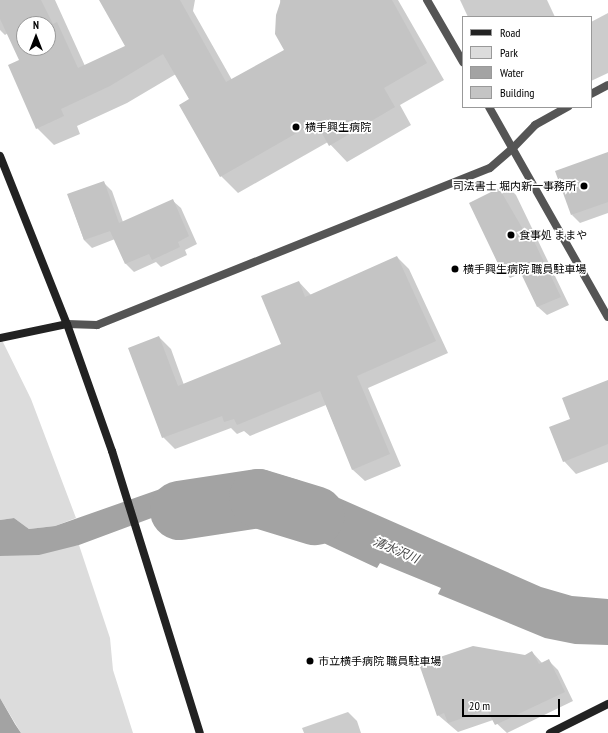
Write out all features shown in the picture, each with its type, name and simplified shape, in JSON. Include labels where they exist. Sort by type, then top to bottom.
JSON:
[{"type":"street","points":[[427,0],[462,60]]},
{"type":"street","points":[[592,93],[608,85]]},
{"type":"street","points":[[490,108],[514,148],[608,318]]},
{"type":"street","points":[[0,338],[67,324],[97,325],[490,168],[514,148],[535,125],[566,108]]},
{"type":"street","points":[[0,156],[67,324],[112,451],[200,733]]},
{"type":"street","points":[[550,733],[608,704]]},
{"type":"green space","points":[[0,336],[31,399],[76,518],[55,526],[29,529],[14,518],[0,520]]},
{"type":"green space","points":[[79,545],[110,638],[113,670],[133,733],[21,733],[0,698],[0,556]]},
{"type":"water","points":[[243,472],[274,473],[298,480],[541,587],[572,596],[608,599],[608,645],[575,644],[545,638],[438,594],[441,588],[380,563],[377,568],[255,511],[236,507],[234,491],[206,493],[192,503],[79,545],[39,555],[0,556],[0,520],[14,518],[29,529],[55,526],[166,487]]},
{"type":"water","points":[[0,698],[15,724],[21,733],[0,733]]},
{"type":"building","points":[[0,0],[41,0],[49,16],[16,16],[16,54],[0,19]]},
{"type":"building","points":[[99,0],[180,0],[226,82],[284,50],[275,34],[276,15],[281,0],[392,0],[427,63],[384,88],[395,107],[329,146],[316,122],[220,177],[179,105],[189,99],[163,54],[110,86],[61,109],[64,116],[36,129],[8,65],[19,60],[17,56],[56,56],[57,22],[78,68],[125,46]]},
{"type":"building","name":"司法書士 堀内新一事務所","points":[[608,152],[608,202],[571,215],[555,171]]},
{"type":"building","points":[[104,181],[119,223],[173,199],[189,236],[178,242],[180,247],[152,260],[149,254],[125,264],[110,231],[84,240],[67,194]]},
{"type":"building","name":"食事処 ままや","points":[[499,188],[524,231],[528,229],[561,297],[537,307],[516,263],[501,270],[469,203]]},
{"type":"building","points":[[397,256],[436,341],[357,376],[390,454],[352,470],[320,391],[237,425],[234,419],[224,422],[222,416],[162,438],[128,348],[159,336],[178,386],[281,344],[261,296],[299,281],[305,297]]},
{"type":"building","points":[[608,380],[608,444],[563,462],[549,427],[570,419],[562,398]]},
{"type":"building","points":[[473,646],[525,655],[532,651],[539,664],[549,659],[565,692],[495,725],[487,710],[448,723],[444,713],[437,716],[419,664]]},
{"type":"waterway","name":"清水沢川","points":[[179,510],[258,498],[314,515]]},
{"type":"place","name":"横手興生病院","points":[[296,127]]},
{"type":"place","name":"司法書士 堀内新一事務所","points":[[584,186]]},
{"type":"place","name":"食事処 ままや","points":[[511,235]]},
{"type":"place","name":"横手興生病院 職員駐車場","points":[[455,269]]},
{"type":"place","name":"市立横手病院 職員駐車場","points":[[310,661]]}]
